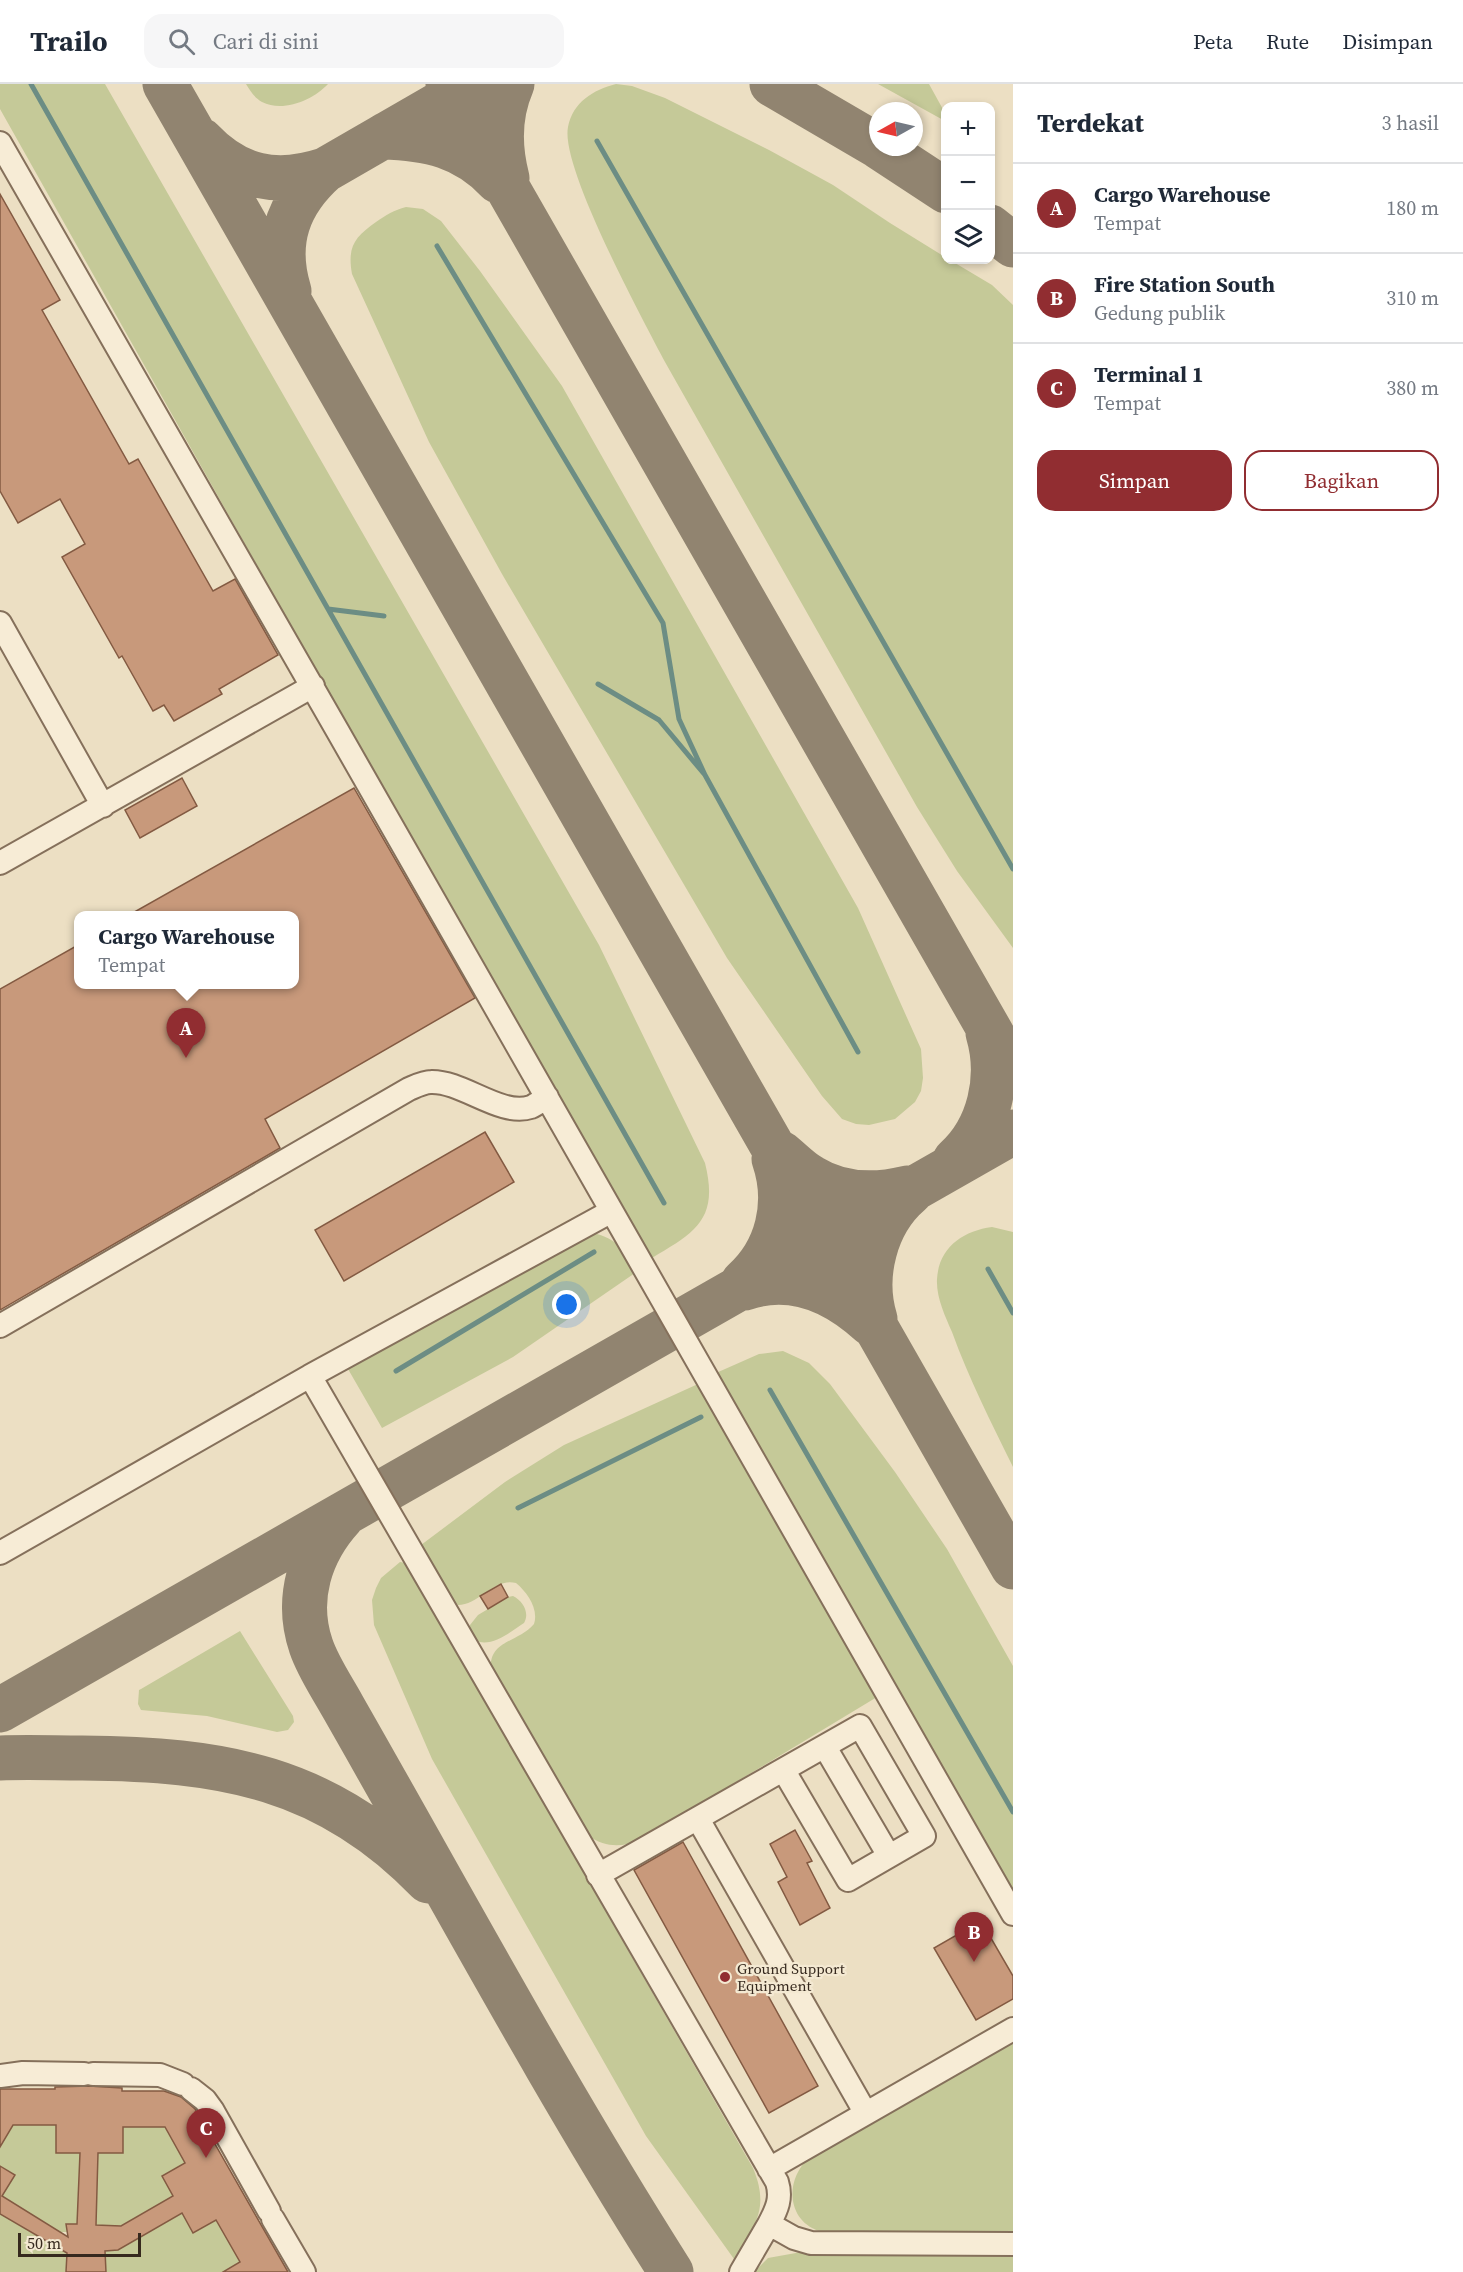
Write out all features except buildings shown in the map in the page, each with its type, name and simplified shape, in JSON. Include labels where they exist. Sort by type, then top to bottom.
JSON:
[{"type":"lane","points":[[0,143],[314,686],[610,1212],[1013,1914]]},
{"type":"lane","points":[[0,623],[103,806]]},
{"type":"lane","points":[[0,863],[314,686]]},
{"type":"lane","points":[[0,1326],[409,1089],[430,1082],[448,1084],[507,1107],[519,1108],[531,1107],[547,1097]]},
{"type":"lane","points":[[0,1553],[310,1376],[610,1212]]},
{"type":"lane","points":[[310,1376],[777,2182],[779,2205],[741,2272]]},
{"type":"lane","points":[[598,1875],[860,1726],[924,1836],[848,1880],[784,1771]]},
{"type":"lane","points":[[825,1747],[889,1856]]},
{"type":"lane","points":[[698,1819],[865,2112]]},
{"type":"lane","points":[[769,2169],[1013,2029]]},
{"type":"lane","points":[[0,2076],[23,2073],[160,2074],[187,2086],[205,2100],[213,2110],[304,2272]]},
{"type":"lane","points":[[769,2224],[794,2238],[812,2243],[1013,2244]]},
{"type":"green space","points":[[0,84],[105,84],[599,945],[705,1163],[709,1182],[709,1198],[700,1222],[681,1240],[652,1258],[604,1182],[0,109]]},
{"type":"green space","points":[[246,84],[328,84],[306,100],[279,106],[259,100]]},
{"type":"green space","points":[[616,84],[632,86],[665,98],[769,150],[833,185],[941,255],[941,264],[957,264],[992,285],[1013,305],[1013,948],[957,871],[917,807],[665,362],[605,244],[577,175],[569,147],[568,127],[579,104],[600,90]]},
{"type":"green space","points":[[878,84],[929,84],[941,106],[941,119],[923,109],[923,102],[911,102]]},
{"type":"green space","points":[[406,207],[423,209],[441,221],[480,271],[562,386],[858,908],[921,1049],[923,1078],[921,1091],[915,1102],[895,1119],[869,1125],[856,1124],[842,1119],[822,1096],[727,958],[502,574],[429,442],[352,274],[351,264],[352,249],[358,238],[376,222]]},
{"type":"green space","points":[[992,1227],[1013,1232],[1013,1467],[966,1367],[942,1306],[937,1286],[942,1258],[954,1242],[971,1232]]},
{"type":"green space","points":[[597,1234],[611,1240],[621,1248],[635,1273],[513,1357],[382,1428],[348,1369],[584,1237]]},
{"type":"green space","points":[[783,1351],[809,1363],[830,1384],[895,1472],[947,1549],[1013,1666],[1013,1897],[716,1373],[759,1354]]},
{"type":"green space","points":[[698,1384],[877,1697],[640,1840],[620,1845],[607,1844],[588,1836],[491,1670],[491,1660],[499,1647],[534,1624],[535,1613],[528,1596],[516,1583],[508,1582],[494,1587],[473,1601],[458,1605],[454,1602],[421,1545],[505,1482],[564,1445]]},
{"type":"green space","points":[[400,1562],[406,1563],[753,2168],[760,2195],[758,2216],[734,2259],[646,2136],[432,1759],[374,1625],[372,1600],[376,1588],[381,1578]]},
{"type":"green space","points":[[513,1596],[524,1608],[526,1619],[524,1623],[495,1640],[476,1641],[470,1631],[470,1625],[478,1615]]},
{"type":"green space","points":[[240,1631],[293,1716],[294,1722],[288,1730],[277,1732],[207,1716],[141,1710],[138,1704],[139,1690]]},
{"type":"green space","points":[[1013,2041],[1013,2234],[833,2233],[819,2231],[808,2226],[800,2218],[795,2209],[793,2187],[801,2167],[809,2158]]},
{"type":"green space","points":[[13,2125],[56,2125],[56,2153],[80,2153],[77,2224],[66,2224],[67,2232],[60,2232],[2,2196],[15,2175],[0,2166],[0,2147]]},
{"type":"green space","points":[[123,2127],[165,2127],[185,2163],[162,2176],[173,2196],[112,2231],[106,2232],[106,2225],[96,2225],[98,2153]]},
{"type":"green space","points":[[182,2213],[193,2233],[216,2220],[240,2262],[223,2272],[106,2272],[105,2251],[118,2250]]},
{"type":"green space","points":[[0,2214],[58,2248],[67,2248],[66,2272],[0,2272]]},
{"type":"green space","points":[[807,2251],[1013,2252],[1013,2272],[754,2272],[768,2258]]},
{"type":"waterway","points":[[31,84],[664,1203]]},
{"type":"waterway","points":[[597,141],[1013,869]]},
{"type":"waterway","points":[[437,246],[663,623],[679,719],[705,775]]},
{"type":"waterway","points":[[328,609],[384,616]]},
{"type":"waterway","points":[[598,684],[659,720],[705,775],[858,1052]]},
{"type":"waterway","points":[[396,1371],[594,1252]]},
{"type":"waterway","points":[[988,1269],[1013,1313]]},
{"type":"waterway","points":[[770,1390],[1013,1812]]},
{"type":"waterway","points":[[518,1508],[701,1417]]},
{"type":"taxiway","points":[[165,84],[1013,1567]]},
{"type":"taxiway","points":[[448,84],[1013,1071]]},
{"type":"taxiway","points":[[201,140],[229,163],[258,175],[274,178],[307,175],[325,170],[474,84]]},
{"type":"taxiway","points":[[507,178],[502,131],[505,107],[512,84]]},
{"type":"taxiway","points":[[772,84],[869,141]]},
{"type":"taxiway","points":[[387,134],[382,137],[415,139],[445,146],[472,160],[498,181]]},
{"type":"taxiway","points":[[893,156],[941,188]]},
{"type":"taxiway","points":[[289,291],[283,256],[288,224],[302,196],[325,170]]},
{"type":"taxiway","points":[[995,231],[1013,245]]},
{"type":"taxiway","points":[[955,1160],[977,1133],[990,1101],[993,1067],[988,1033]]},
{"type":"taxiway","points":[[0,1710],[1013,1132]]},
{"type":"taxiway","points":[[781,1153],[807,1175],[834,1187],[870,1193],[907,1188]]},
{"type":"taxiway","points":[[743,1282],[765,1256],[777,1225],[780,1192],[774,1159]]},
{"type":"taxiway","points":[[875,1319],[870,1285],[874,1251],[888,1219],[910,1193]]},
{"type":"taxiway","points":[[745,1288],[780,1282],[812,1288],[843,1303],[871,1324]]},
{"type":"taxiway","points":[[342,1517],[321,1545],[308,1577],[305,1594],[306,1628],[314,1654],[544,2062],[671,2272]]},
{"type":"taxiway","points":[[0,1758],[133,1759],[226,1770],[269,1780],[311,1796],[351,1818],[390,1846],[428,1881]]},
{"type":"place","name":"Cargo Warehouse","points":[[186,1058]]},
{"type":"place","name":"Fire Station South","points":[[974,1962]]},
{"type":"place","name":"Ground Support Equipment","points":[[725,1977]]},
{"type":"place","name":"Terminal 1","points":[[206,2158]]}]
